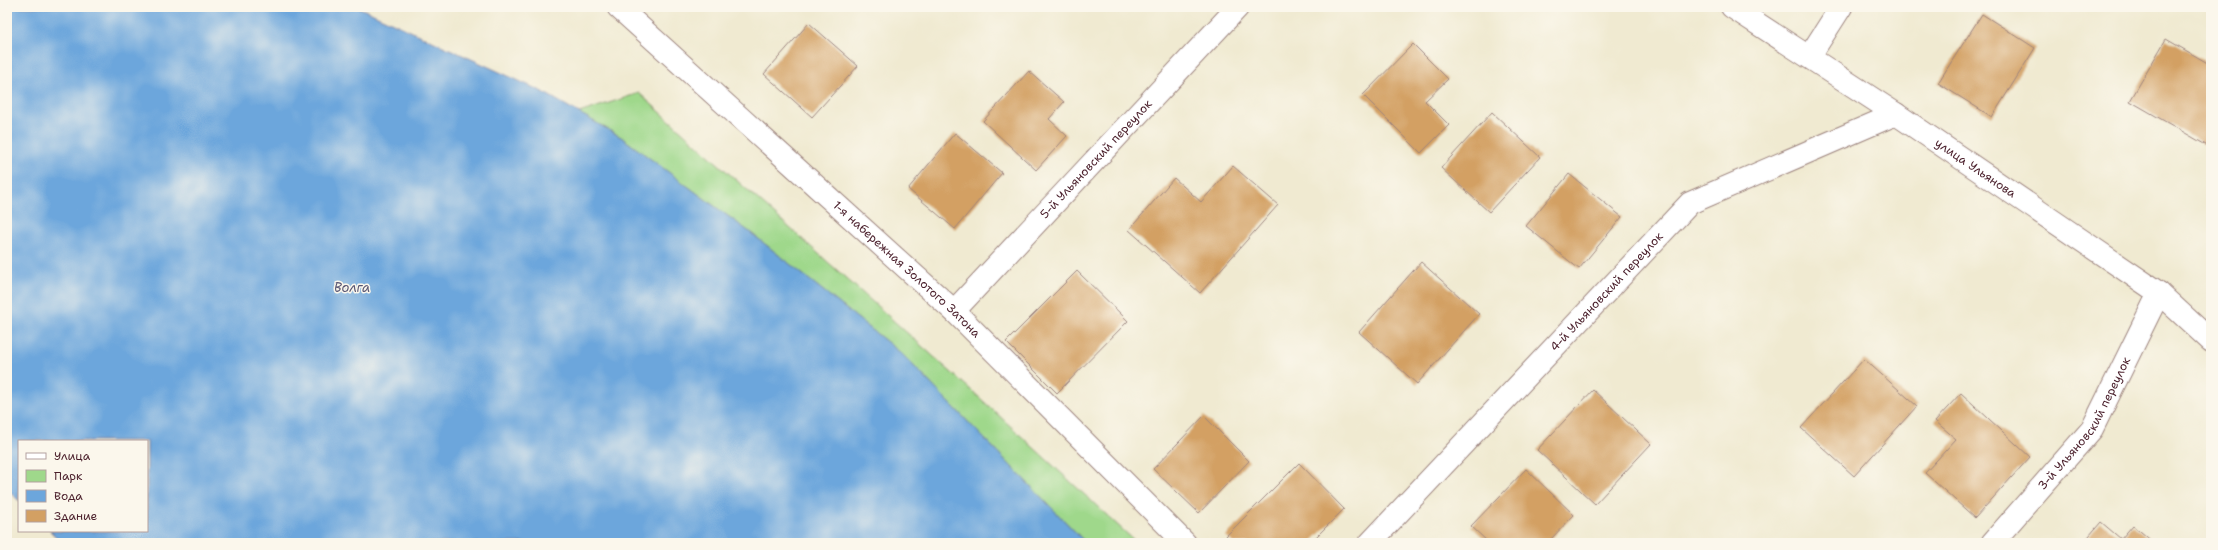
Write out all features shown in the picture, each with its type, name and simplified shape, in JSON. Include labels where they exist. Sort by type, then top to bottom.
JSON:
[{"type":"street","name":"1-я набережная Золотого Затона","points":[[618,7],[954,311],[1185,543]]},
{"type":"street","name":"5-й Ульяновский переулок","points":[[954,311],[1238,7]]},
{"type":"street","name":"улица Ульянова","points":[[1732,7],[1896,114],[2159,293],[2211,341]]},
{"type":"street","points":[[1809,57],[1841,7]]},
{"type":"street","name":"4-й Ульяновский переулок","points":[[1370,543],[1690,204],[1896,114]]},
{"type":"street","name":"3-й Ульяновский переулок","points":[[1992,543],[2092,429],[2159,293]]},
{"type":"green space","points":[[639,93],[981,399],[1137,543],[1086,543],[902,354],[755,236],[621,137],[579,113]]},
{"type":"water","name":"Волга","points":[[7,7],[358,7],[541,91],[621,137],[755,236],[902,354],[1086,543],[62,543],[51,532],[148,532],[148,440],[18,440],[18,500],[7,489]]},
{"type":"building","points":[[1982,14],[2035,48],[1992,117],[1938,83]]},
{"type":"building","points":[[809,23],[858,66],[812,117],[764,74]]},
{"type":"building","points":[[2166,39],[2211,65],[2211,148],[2130,101]]},
{"type":"building","points":[[1413,44],[1448,79],[1425,101],[1449,125],[1421,153],[1363,95]]},
{"type":"building","points":[[1029,71],[1064,102],[1049,119],[1067,136],[1036,170],[983,121]]},
{"type":"building","points":[[1492,112],[1540,157],[1489,212],[1441,168]]},
{"type":"building","points":[[955,133],[1002,173],[955,229],[908,189]]},
{"type":"building","points":[[1233,166],[1278,205],[1200,293],[1129,230],[1174,178],[1201,202]]},
{"type":"building","points":[[1569,174],[1622,217],[1579,269],[1526,226]]},
{"type":"building","points":[[1421,262],[1479,314],[1417,384],[1359,332]]},
{"type":"building","points":[[1077,271],[1128,321],[1057,393],[1006,342]]},
{"type":"building","points":[[1864,359],[1917,406],[1854,476],[1801,428]]},
{"type":"building","points":[[1593,390],[1651,444],[1595,504],[1537,450]]},
{"type":"building","points":[[1961,393],[2030,457],[1975,518],[1925,473],[1956,439],[1935,421]]},
{"type":"building","points":[[1204,416],[1249,461],[1199,513],[1153,469]]},
{"type":"building","points":[[1299,463],[1344,509],[1310,543],[1233,543],[1226,536]]},
{"type":"building","points":[[1526,469],[1574,515],[1547,543],[1489,543],[1471,526]]},
{"type":"building","points":[[2101,522],[2121,539],[2133,525],[2154,543],[2083,543]]}]
